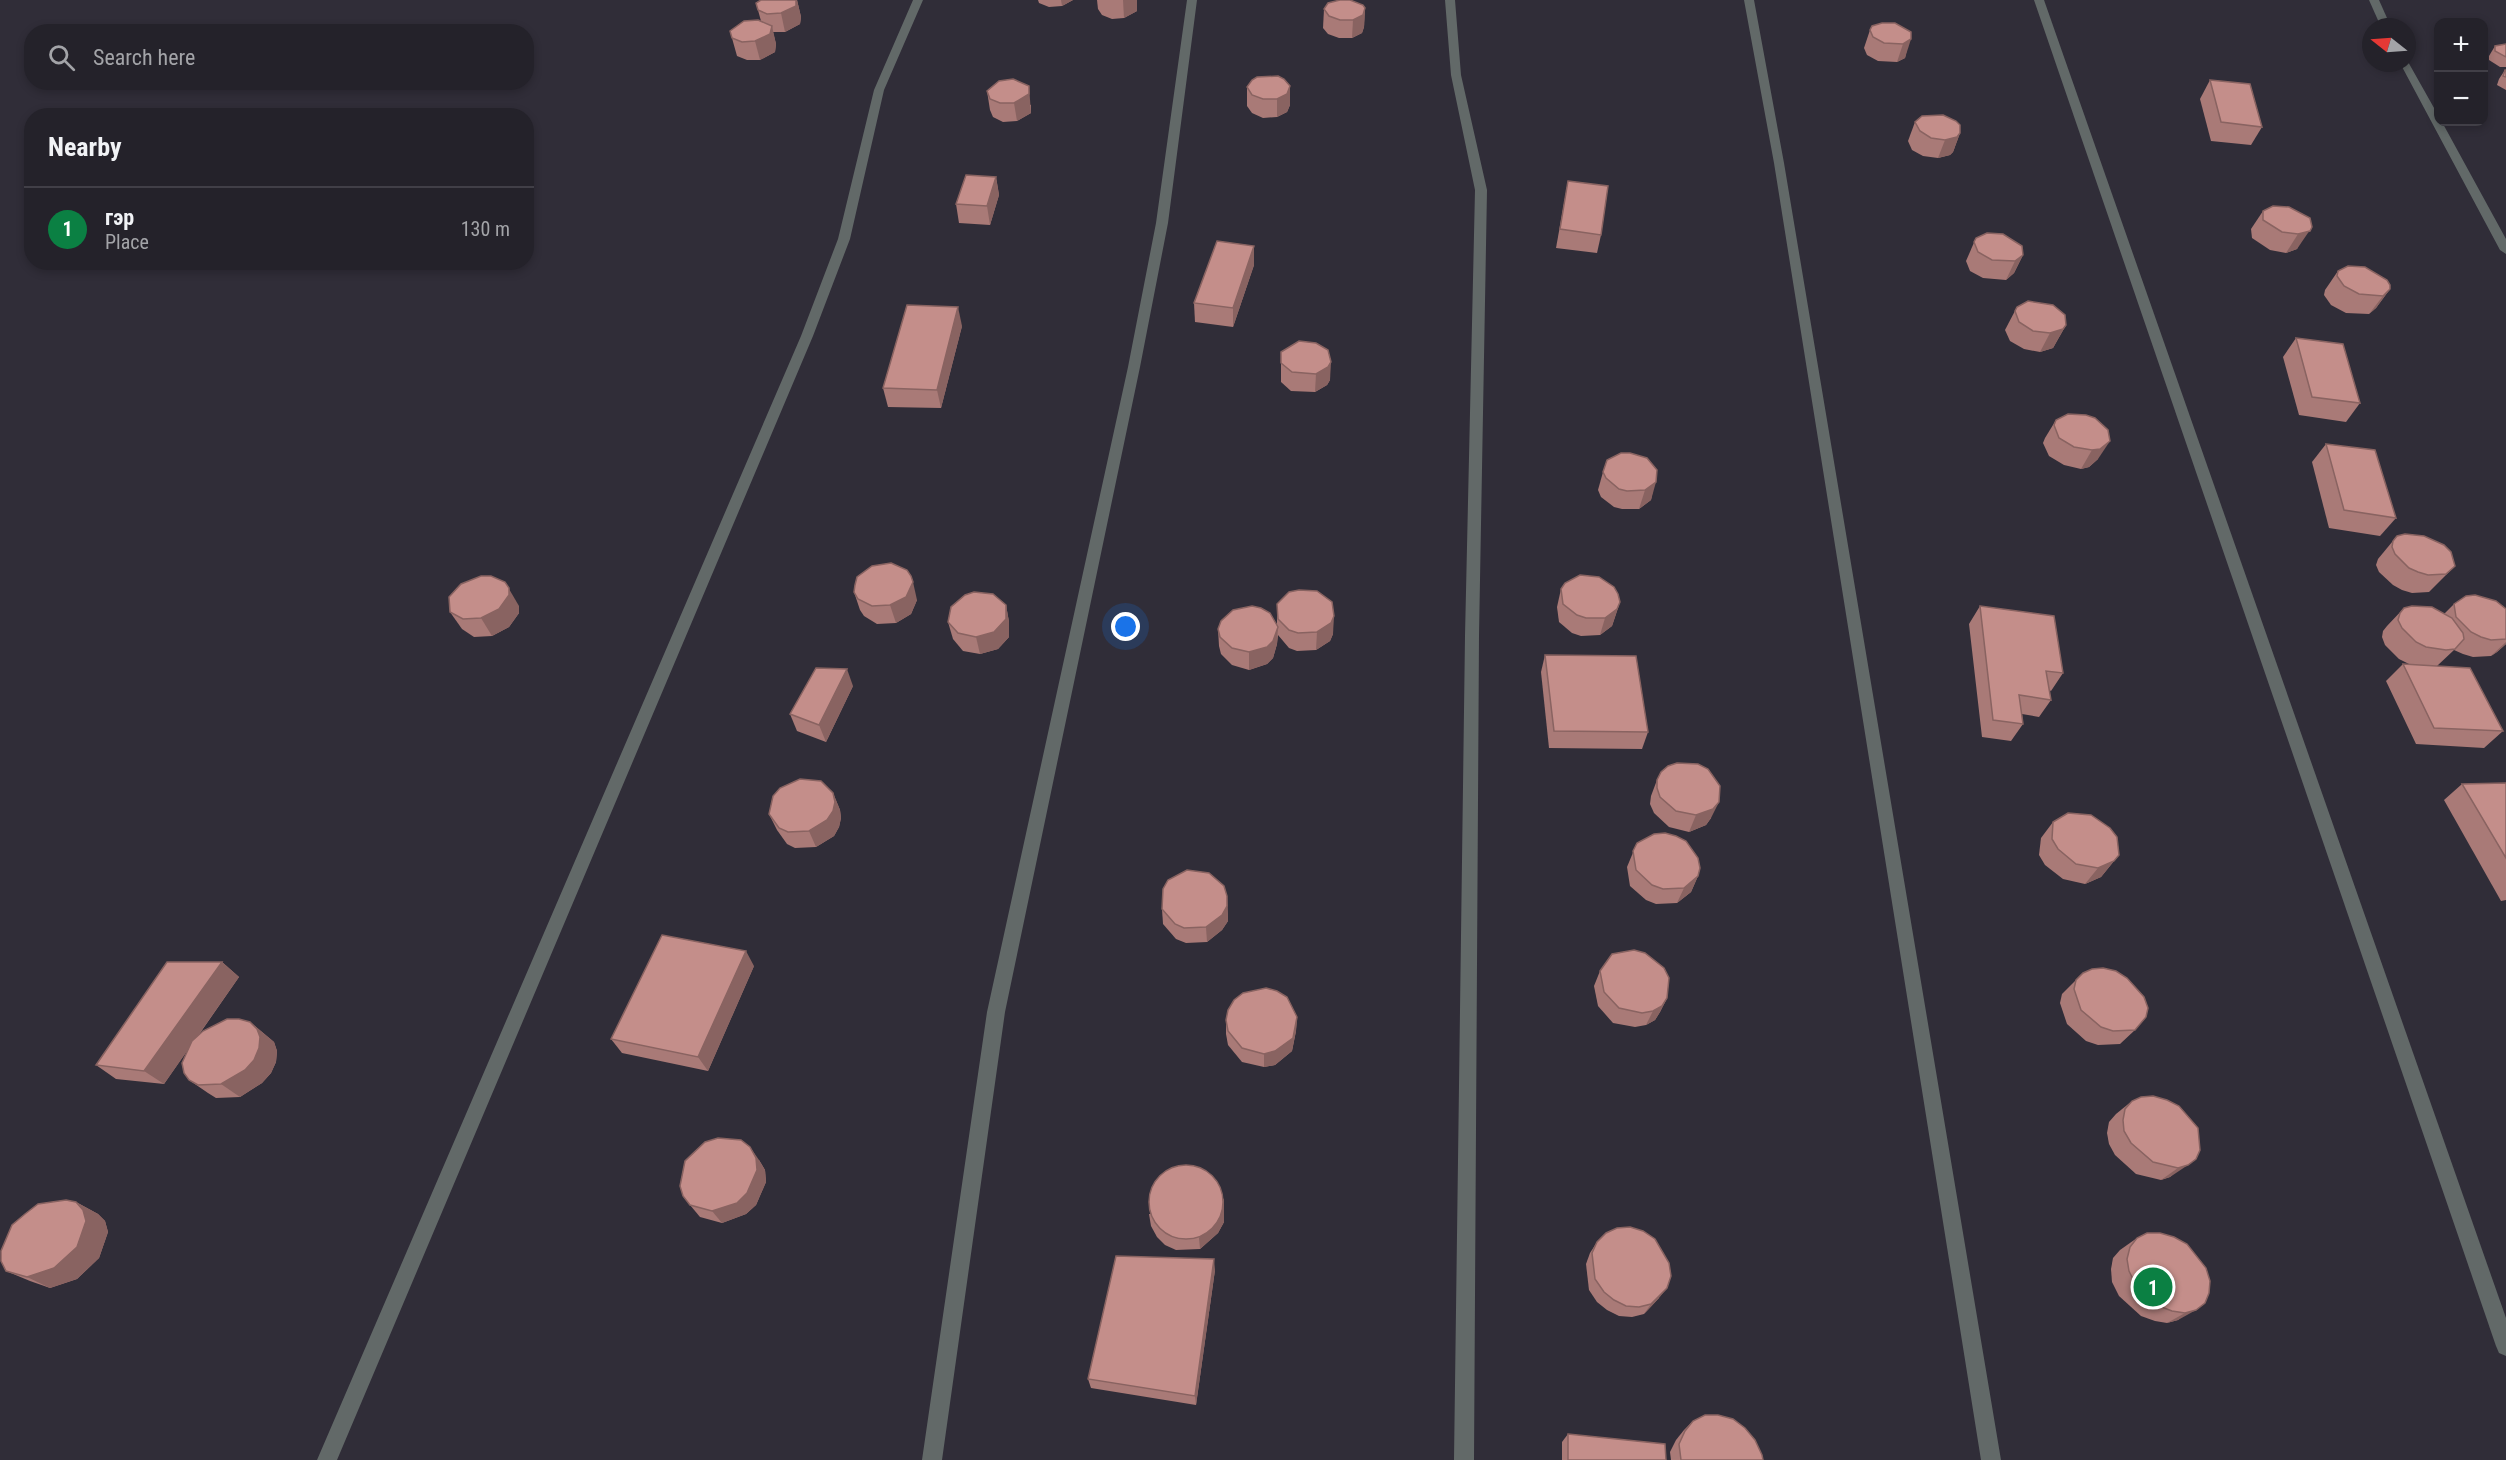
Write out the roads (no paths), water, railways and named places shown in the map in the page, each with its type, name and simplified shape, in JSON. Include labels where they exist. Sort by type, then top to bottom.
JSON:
[{"type":"street","points":[[327,1460],[807,336],[844,239],[879,90],[918,0]]},
{"type":"street","points":[[932,1460],[996,1012],[1162,224],[1192,0]]},
{"type":"street","points":[[1450,0],[1456,75],[1481,190],[1472,636],[1464,1460]]},
{"type":"street","points":[[1749,0],[1785,199],[1991,1460]]},
{"type":"street","points":[[2039,0],[2506,1346]]},
{"type":"street","points":[[2374,0],[2382,18]]},
{"type":"street","points":[[2410,72],[2506,250]]},
{"type":"place","name":"гэр","points":[[2153,1287]]}]
